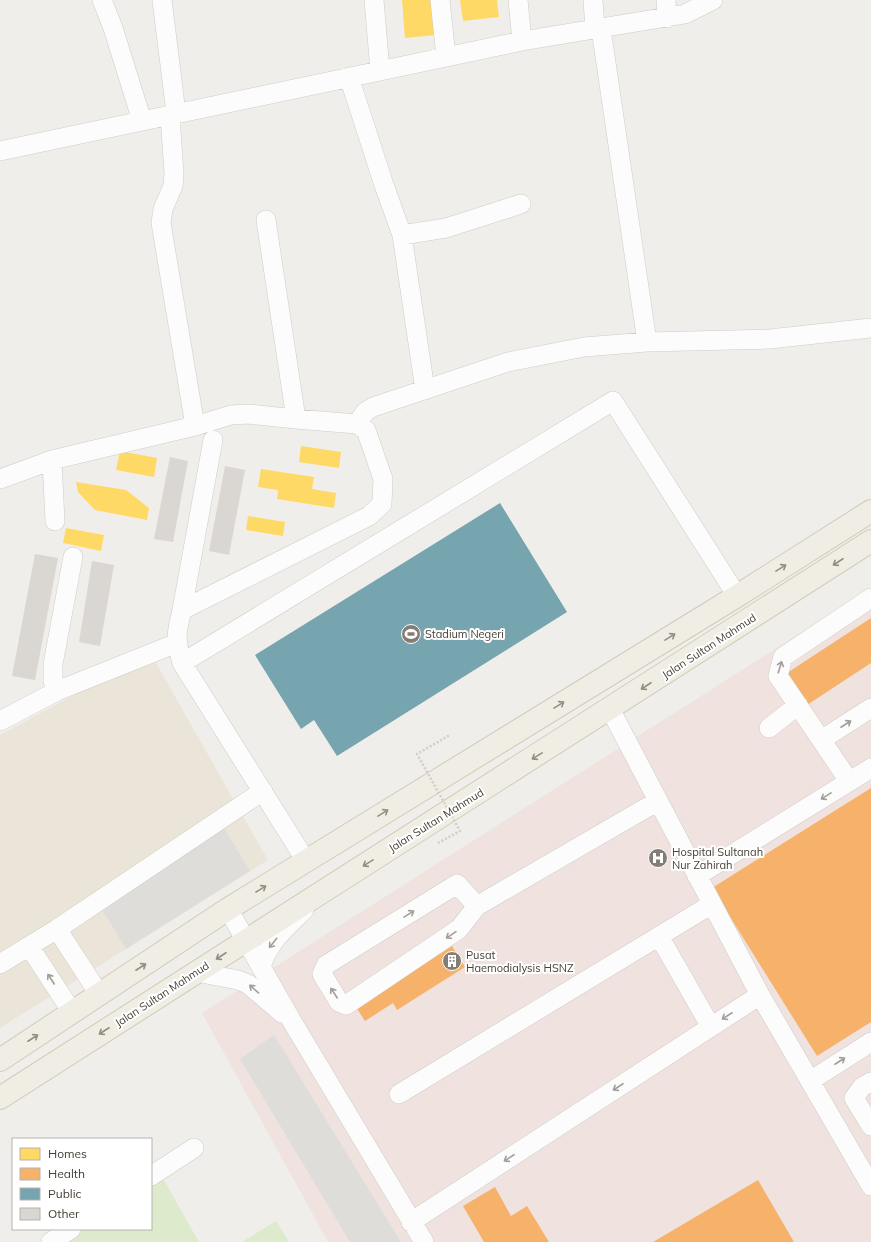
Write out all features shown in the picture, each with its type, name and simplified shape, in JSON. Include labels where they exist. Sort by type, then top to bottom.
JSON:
[{"type":"main road","points":[[0,1060],[228,909],[737,596],[871,511]]},
{"type":"main road","name":"Jalan Sultan Mahmud","points":[[0,1098],[871,541]]},
{"type":"street","points":[[102,0],[113,28],[142,121]]},
{"type":"street","points":[[162,0],[173,114],[174,174],[173,186],[163,209],[161,223],[195,426]]},
{"type":"street","points":[[374,0],[380,71]]},
{"type":"street","points":[[440,0],[446,57]]},
{"type":"street","points":[[518,0],[522,41]]},
{"type":"street","points":[[593,0],[647,342]]},
{"type":"street","points":[[0,151],[522,41],[598,29],[666,9],[685,14],[713,0]]},
{"type":"street","points":[[349,77],[402,235],[424,390]]},
{"type":"street","points":[[402,235],[446,228],[521,204]]},
{"type":"street","points":[[266,220],[296,420]]},
{"type":"street","points":[[357,424],[365,412],[373,407],[508,362],[584,347],[647,342],[770,339],[871,328]]},
{"type":"street","points":[[182,663],[613,401],[737,596]]},
{"type":"street","points":[[0,479],[52,460],[195,426],[231,415],[248,414],[296,420],[357,424],[366,430],[383,479],[382,504],[369,516],[182,610]]},
{"type":"street","points":[[213,440],[182,610],[176,631],[176,643],[182,663],[306,861]]},
{"type":"street","points":[[52,460],[55,521]]},
{"type":"street","points":[[57,691],[53,681],[53,664],[73,557]]},
{"type":"street","points":[[850,781],[778,676],[783,657],[871,598]]},
{"type":"street","points":[[0,721],[57,691],[176,643]]},
{"type":"street","points":[[768,728],[798,705]]},
{"type":"street","points":[[821,740],[871,708]]},
{"type":"street","points":[[610,709],[760,995],[871,1186]]},
{"type":"street","points":[[697,876],[871,768]]},
{"type":"street","points":[[0,964],[57,928],[262,791]]},
{"type":"street","points":[[477,906],[457,884],[326,965],[322,974],[339,1002],[346,1005],[459,929],[477,906],[658,801]]},
{"type":"street","points":[[261,967],[264,956],[270,945],[319,894]]},
{"type":"street","points":[[399,1094],[712,904]]},
{"type":"street","points":[[228,909],[424,1242]]},
{"type":"street","points":[[57,928],[99,994]]},
{"type":"street","points":[[659,936],[711,1027]]},
{"type":"street","points":[[29,946],[72,1012]]},
{"type":"street","points":[[196,972],[238,980],[248,984],[294,1023]]},
{"type":"street","points":[[411,1222],[760,995]]},
{"type":"street","points":[[810,1081],[871,1042]]},
{"type":"street","points":[[871,1082],[862,1087],[854,1098],[871,1126]]},
{"type":"street","points":[[152,1175],[194,1148]]},
{"type":"street","points":[[51,1242],[69,1230]]},
{"type":"path","points":[[438,844],[460,831],[417,754],[450,734]]},
{"type":"shaded area","name":"Hospital Sultanah Nur Zahirah","points":[[871,588],[871,1242],[328,1242],[202,1013]]},
{"type":"shaded area","points":[[152,656],[268,860],[0,1028],[0,735],[96,683]]},
{"type":"shaded area","points":[[216,815],[250,871],[126,949],[92,893]]},
{"type":"shaded area","points":[[274,1035],[401,1242],[350,1242],[240,1059]]},
{"type":"green space","points":[[161,1175],[199,1242],[61,1242],[67,1230],[152,1230],[152,1180]]},
{"type":"green space","points":[[276,1221],[289,1242],[242,1242]]},
{"type":"building: Homes","points":[[402,0],[432,0],[435,35],[405,38]]},
{"type":"building: Homes","points":[[460,0],[497,0],[499,17],[463,21]]},
{"type":"building: Homes","points":[[301,446],[341,452],[339,468],[299,462]]},
{"type":"building: Homes","points":[[120,451],[157,458],[154,477],[116,470]]},
{"type":"building: Homes","points":[[261,469],[314,477],[312,489],[336,493],[334,508],[277,499],[278,490],[258,487]]},
{"type":"building: Homes","points":[[76,482],[126,490],[149,508],[147,520],[95,510],[78,492]]},
{"type":"building: Homes","points":[[248,516],[285,522],[283,536],[246,530]]},
{"type":"building: Homes","points":[[66,528],[104,535],[101,551],[63,543]]},
{"type":"building: Health","points":[[871,618],[871,663],[807,705],[787,673]]},
{"type":"building: Health","points":[[871,788],[871,1022],[817,1056],[712,888]]},
{"type":"building: Health","points":[[452,946],[465,967],[397,1010],[393,1003],[365,1021],[356,1007],[407,975],[397,959],[414,948],[424,964]]},
{"type":"building: Health","points":[[758,1180],[794,1242],[653,1242]]},
{"type":"building: Health","points":[[495,1187],[511,1216],[527,1206],[549,1242],[484,1242],[463,1206]]},
{"type":"building: Public","name":"Stadium Negeri","points":[[500,503],[567,612],[337,756],[314,720],[301,729],[255,655]]},
{"type":"building: Other","points":[[170,457],[188,461],[173,542],[154,539]]},
{"type":"building: Other","points":[[225,466],[245,470],[229,555],[209,551]]},
{"type":"building: Other","points":[[35,554],[58,558],[35,680],[12,676]]},
{"type":"building: Other","points":[[92,561],[114,565],[100,646],[79,642]]},
{"type":"place","name":"Stadium Negeri","points":[[411,634]]},
{"type":"place","name":"Hospital Sultanah Nur Zahirah","points":[[658,858]]},
{"type":"place","name":"Pusat Haemodialysis HSNZ","points":[[452,961]]}]
